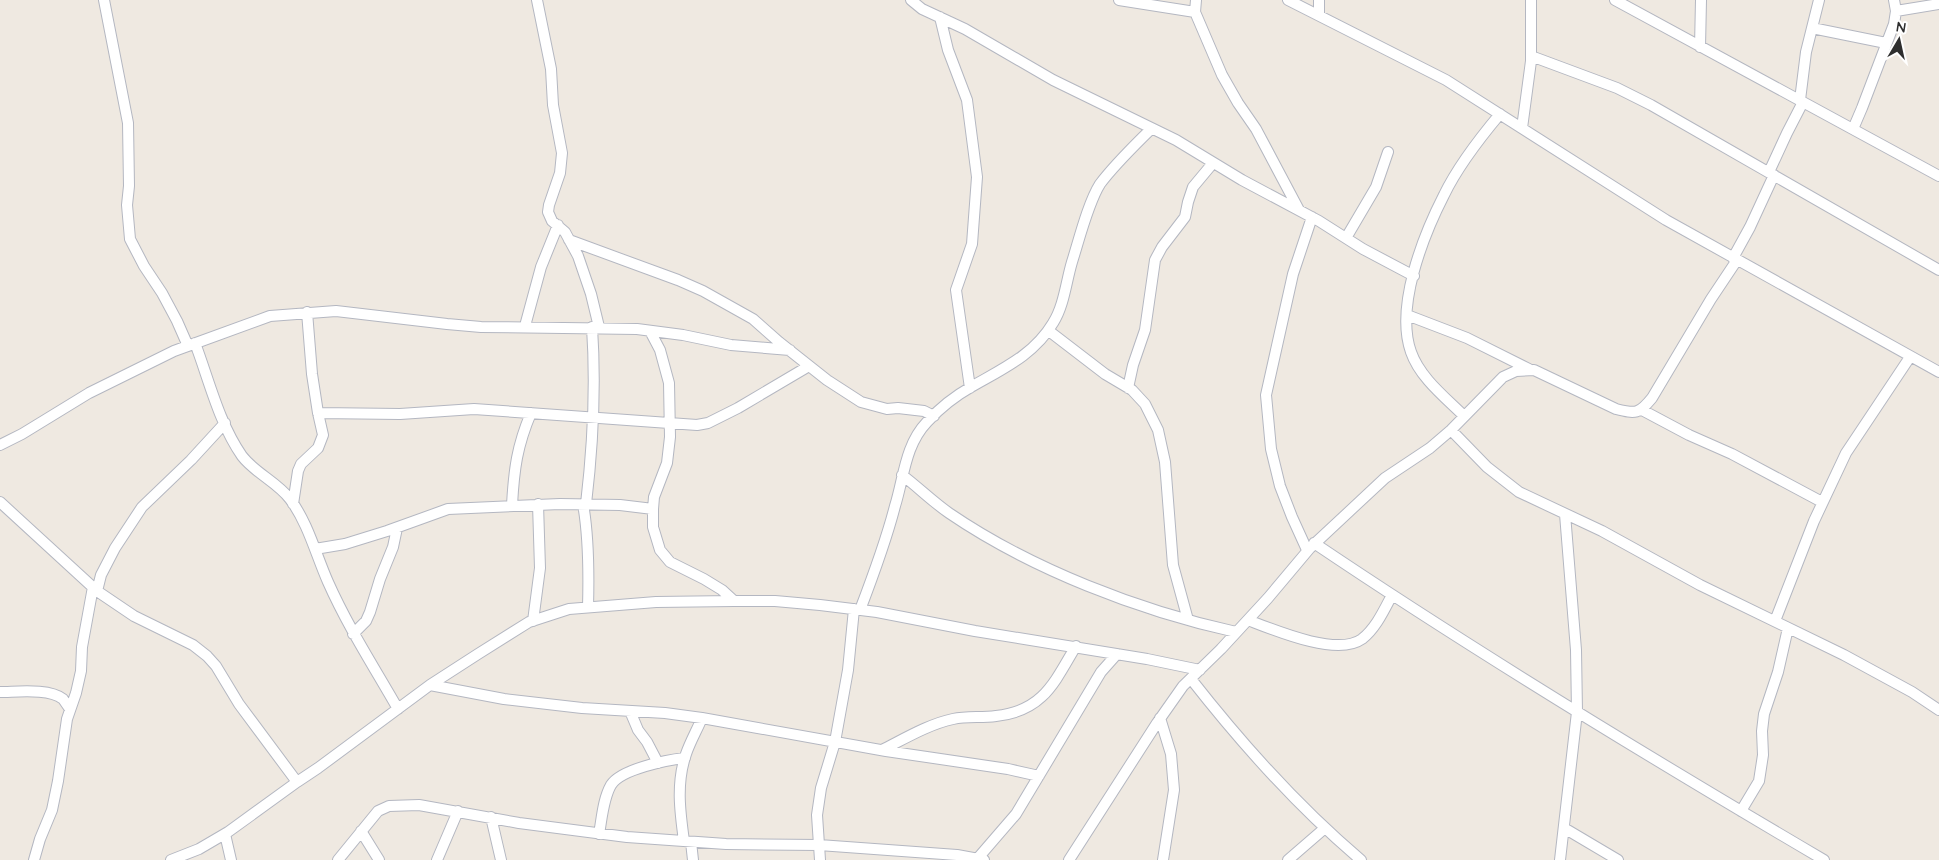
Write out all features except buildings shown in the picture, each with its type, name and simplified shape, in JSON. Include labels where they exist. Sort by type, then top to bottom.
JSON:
[{"type":"street","points":[[104,0],[128,123],[130,239],[144,266],[192,345],[225,423],[242,456],[290,498],[353,634],[398,709]]},
{"type":"street","points":[[536,0],[548,55],[553,105],[562,153],[560,173],[548,212],[549,217],[565,232],[578,256],[591,294],[596,327],[592,447],[584,504],[587,526],[588,607]]},
{"type":"street","points":[[911,0],[922,9],[965,29],[1053,80],[1176,140],[1213,163],[1300,210],[1363,249],[1414,276]]},
{"type":"street","points":[[1119,0],[1195,12]]},
{"type":"street","points":[[1196,0],[1195,12],[1222,75],[1256,129],[1300,210]]},
{"type":"street","points":[[1288,0],[1446,80],[1666,220],[1939,372]]},
{"type":"street","points":[[1319,0],[1319,16]]},
{"type":"street","points":[[1522,128],[1531,56],[1531,0]]},
{"type":"street","points":[[1615,0],[1939,176]]},
{"type":"street","points":[[1700,47],[1701,0]]},
{"type":"street","points":[[1407,315],[1467,338],[1616,409],[1631,413],[1642,410],[1652,398],[1711,300],[1735,259],[1750,227],[1787,133],[1802,101],[1803,69],[1819,0]]},
{"type":"street","points":[[1853,129],[1894,24],[1896,11],[1894,0]]},
{"type":"street","points":[[1896,11],[1939,4]]},
{"type":"street","points":[[940,17],[948,50],[967,100],[977,177],[972,244],[956,290],[970,388]]},
{"type":"street","points":[[1812,28],[1886,43]]},
{"type":"street","points":[[1531,56],[1617,88],[1772,173],[1939,270]]},
{"type":"street","points":[[1464,416],[1418,366],[1411,353],[1407,335],[1407,315],[1414,276],[1426,235],[1444,196],[1470,152],[1500,114]]},
{"type":"street","points":[[820,860],[817,815],[821,788],[835,742],[857,609],[874,573],[896,506],[902,475],[912,445],[926,424],[934,416],[970,388],[1012,365],[1042,340],[1055,322],[1062,304],[1084,223],[1099,186],[1121,159],[1151,129]]},
{"type":"street","points":[[1346,238],[1376,187],[1388,152]]},
{"type":"street","points":[[1128,388],[1133,364],[1145,330],[1155,260],[1162,247],[1185,217],[1193,187],[1213,163]]},
{"type":"street","points":[[1312,217],[1293,274],[1266,395],[1272,449],[1280,486],[1292,517],[1311,547],[1392,594],[1577,712],[1824,860]]},
{"type":"street","points":[[525,326],[541,267],[558,225]]},
{"type":"street","points":[[569,240],[703,291],[753,319],[827,380],[861,402],[887,409],[904,408],[924,411],[934,416]]},
{"type":"street","points":[[0,444],[22,434],[89,393],[192,345],[270,316],[336,311],[481,327],[596,327],[650,331],[683,335],[731,345],[790,350]]},
{"type":"street","points":[[293,504],[295,483],[302,464],[318,448],[323,435],[312,374],[307,312]]},
{"type":"street","points":[[1049,330],[1105,374],[1128,388],[1145,404],[1158,430],[1165,462],[1174,565],[1188,620]]},
{"type":"street","points":[[650,331],[666,366],[669,383],[670,422],[667,463],[654,497],[653,509],[653,527],[660,550],[670,562],[710,583],[734,600]]},
{"type":"street","points":[[1775,621],[1822,502],[1846,453],[1910,357]]},
{"type":"street","points":[[318,413],[400,414],[474,409],[697,425],[708,423],[738,408],[809,366]]},
{"type":"street","points":[[1069,860],[1160,718],[1183,686],[1248,620],[1311,547],[1385,478],[1430,448],[1451,430],[1503,377],[1516,371],[1531,370]]},
{"type":"street","points":[[1642,410],[1689,435],[1732,454],[1822,502]]},
{"type":"street","points":[[512,504],[518,444],[531,413]]},
{"type":"street","points":[[34,860],[53,803],[67,719],[81,671],[82,646],[95,589],[101,575],[142,506],[191,460],[225,423]]},
{"type":"street","points":[[1451,430],[1487,467],[1520,492],[1602,531],[1700,585],[1844,655],[1912,692],[1939,710]]},
{"type":"street","points":[[902,475],[947,512],[979,533],[1010,549],[1101,591],[1188,620],[1236,632]]},
{"type":"street","points":[[0,502],[95,589],[134,616],[193,645],[207,656],[216,666],[239,704],[297,782]]},
{"type":"street","points":[[315,549],[345,544],[397,528],[448,509],[512,504],[584,504],[620,505],[653,509]]},
{"type":"street","points":[[533,621],[540,568],[538,504]]},
{"type":"street","points":[[1560,860],[1577,712],[1576,650],[1565,514]]},
{"type":"street","points":[[353,634],[366,621],[370,612],[380,579],[393,547],[397,528]]},
{"type":"street","points":[[1248,620],[1293,637],[1332,645],[1353,643],[1362,639],[1373,628],[1392,594]]},
{"type":"street","points":[[171,860],[198,849],[225,834],[430,685],[533,621],[554,613],[588,607],[656,602],[775,601],[857,609],[1076,646],[1200,670]]},
{"type":"street","points":[[1741,811],[1759,781],[1763,755],[1762,731],[1764,714],[1778,672],[1788,628]]},
{"type":"street","points":[[882,750],[952,719],[995,716],[1032,706],[1051,688],[1076,646]]},
{"type":"street","points":[[338,860],[378,811],[389,806],[419,805],[519,823],[599,834],[726,844],[819,845],[907,851],[981,859],[1016,814],[1100,672],[1117,654]]},
{"type":"street","points":[[1191,679],[1253,753],[1325,828],[1361,860]]},
{"type":"street","points":[[430,685],[504,699],[582,708],[665,713],[702,718],[1040,776]]},
{"type":"street","points":[[0,692],[47,694],[62,698],[70,709]]},
{"type":"street","points":[[630,711],[638,730],[648,742],[658,763]]},
{"type":"street","points":[[693,860],[680,813],[679,793],[685,758],[702,718]]},
{"type":"street","points":[[1160,718],[1172,754],[1174,790],[1163,860]]},
{"type":"street","points":[[599,834],[604,806],[612,783],[617,778],[626,773],[658,763],[685,758]]},
{"type":"street","points":[[437,860],[458,811]]},
{"type":"street","points":[[491,817],[500,860]]},
{"type":"street","points":[[1293,858],[1325,828]]},
{"type":"street","points":[[1564,828],[1618,860]]},
{"type":"street","points":[[361,831],[379,860]]},
{"type":"street","points":[[225,834],[230,860]]}]
